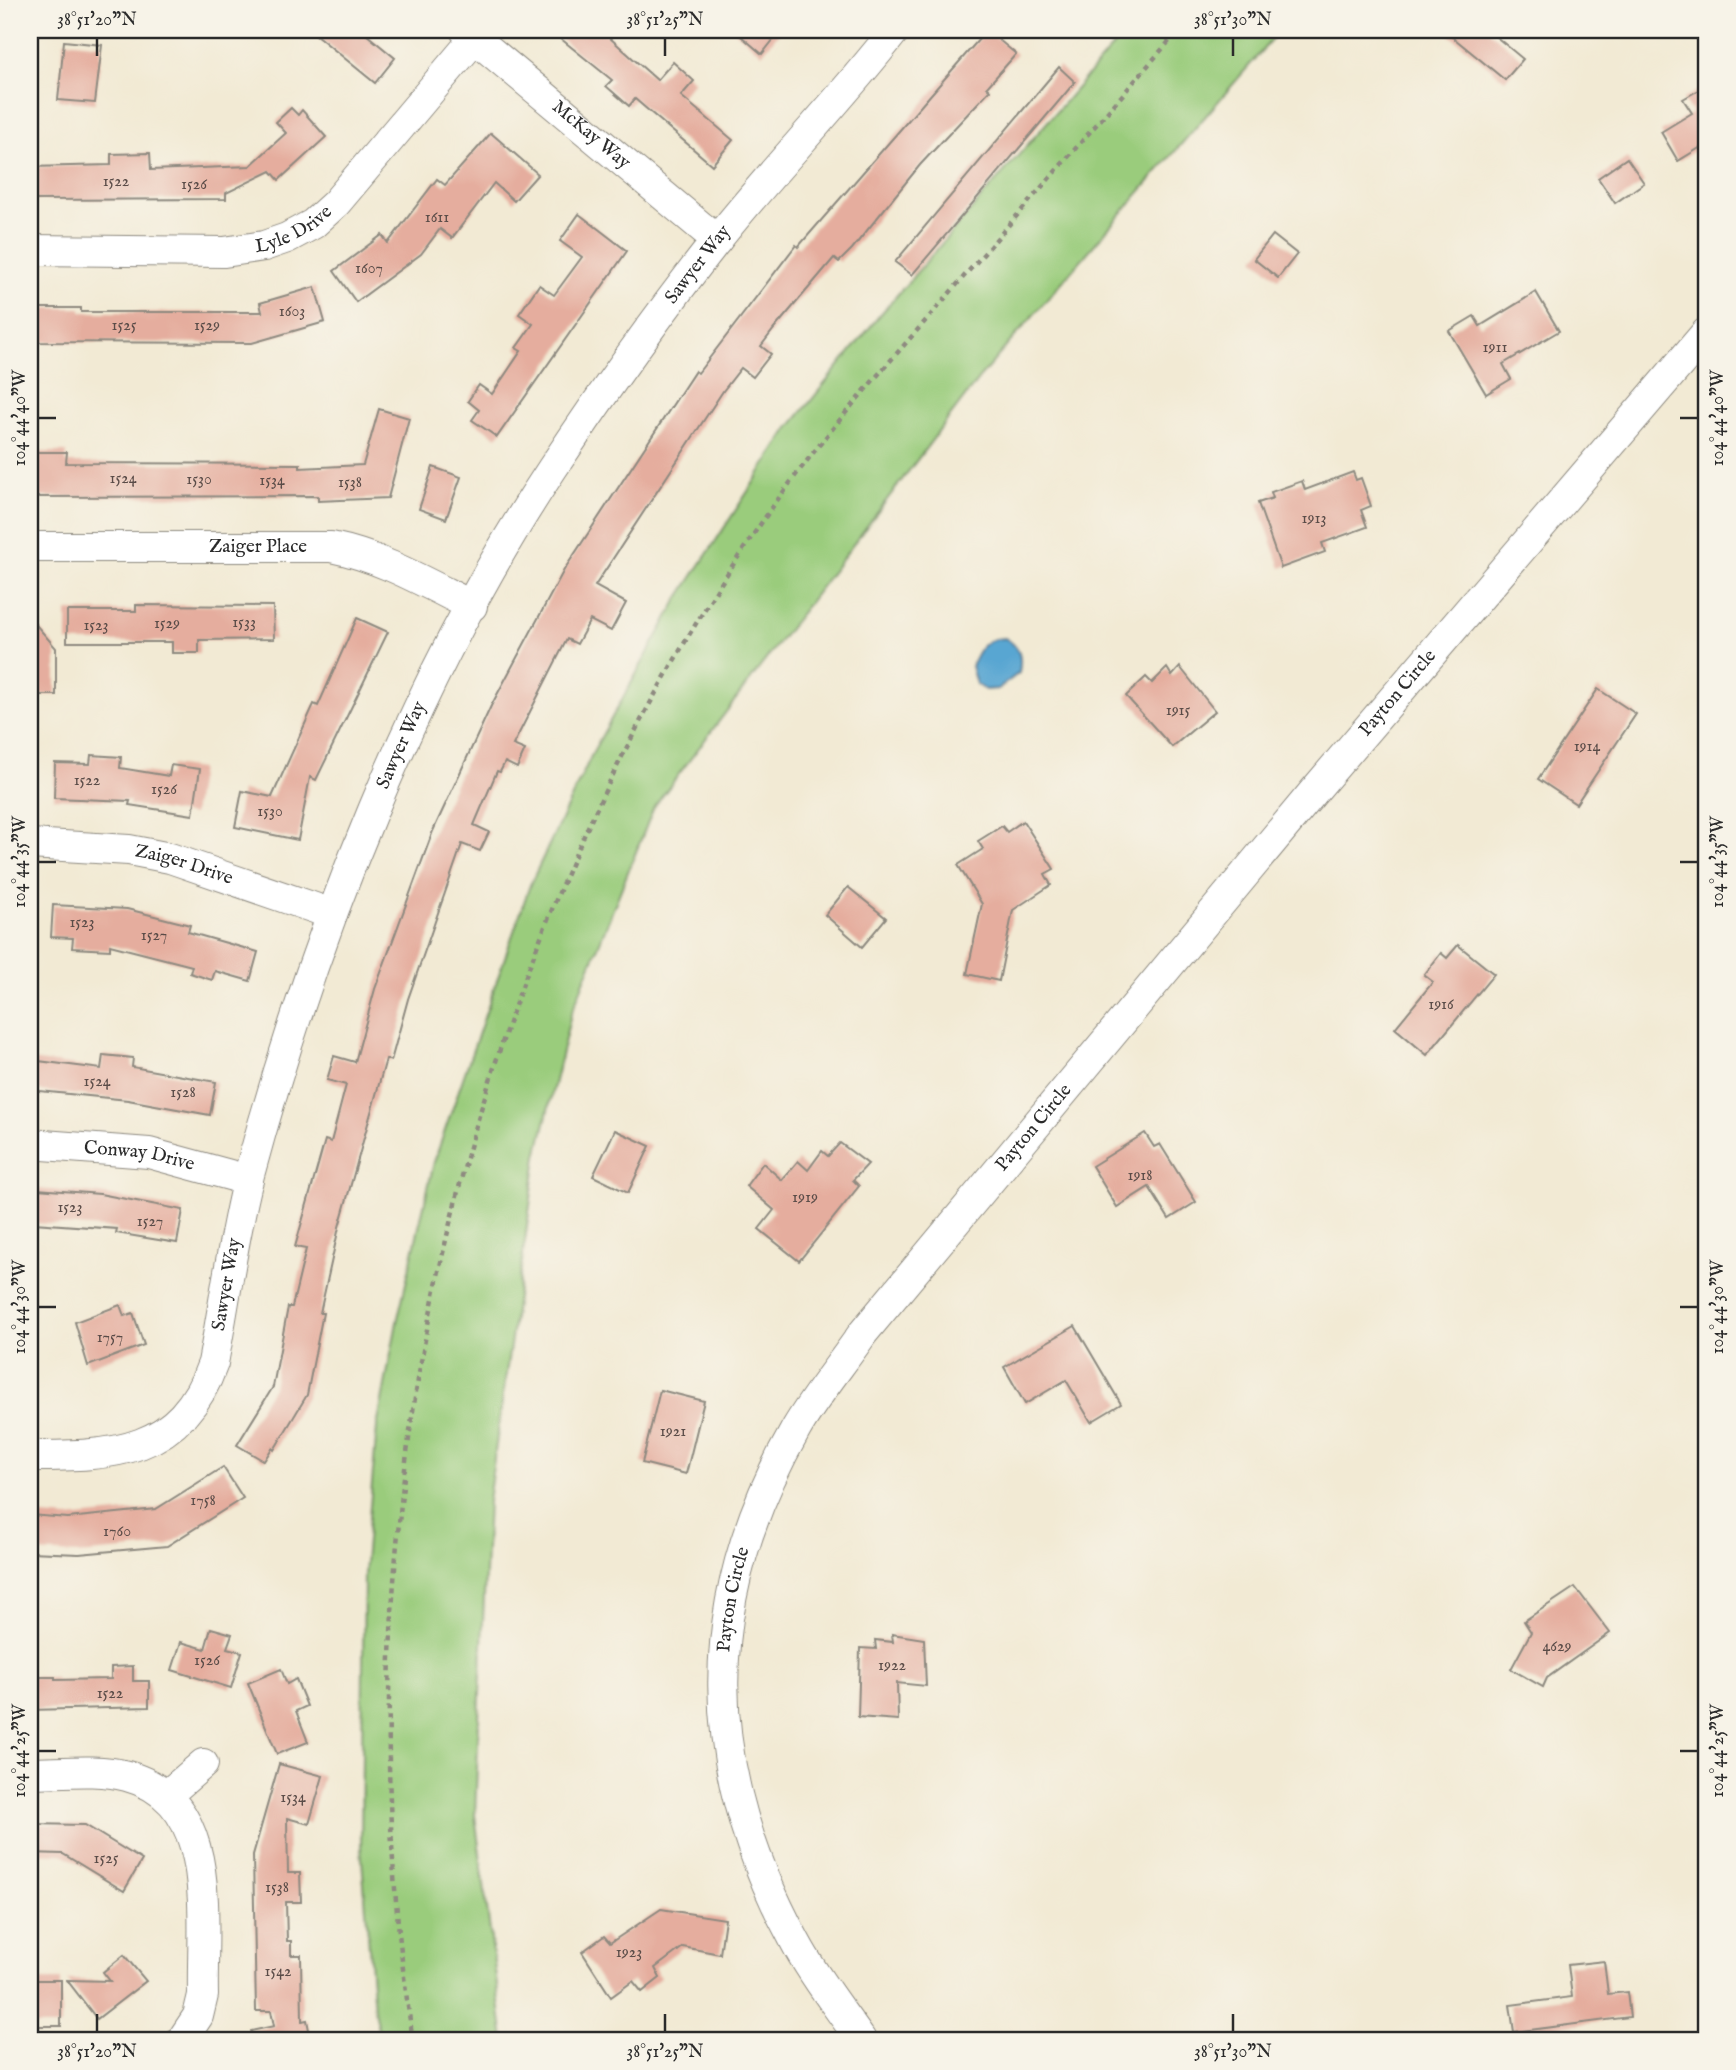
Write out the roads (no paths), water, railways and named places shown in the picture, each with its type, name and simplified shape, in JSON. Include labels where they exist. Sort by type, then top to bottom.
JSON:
[{"type":"street","name":"Sawyer Way","points":[[30,1456],[85,1456],[122,1452],[157,1435],[186,1412],[205,1386],[213,1363],[248,1180],[285,1049],[331,914],[395,763],[472,606],[551,470],[717,240],[895,30]]},
{"type":"street","name":"McKay Way","points":[[470,34],[717,240]]},
{"type":"street","name":"Lyle Drive","points":[[30,250],[224,251],[264,246],[287,238],[313,224],[336,203],[470,34]]},
{"type":"street","name":"Payton Circle","points":[[861,2040],[796,1944],[760,1862],[735,1787],[725,1727],[722,1659],[737,1565],[764,1495],[791,1440],[863,1333],[1315,790],[1706,333]]},
{"type":"street","name":"Zaiger Place","points":[[30,548],[331,547],[359,552],[386,563],[472,606]]},
{"type":"street","name":"Zaiger Drive","points":[[30,844],[129,850],[170,858],[331,914]]},
{"type":"street","name":"Conway Drive","points":[[30,1144],[149,1153],[248,1180]]},
{"type":"street","points":[[167,1795],[204,1764]]},
{"type":"street","points":[[30,1773],[127,1776],[167,1795],[183,1812],[194,1838],[199,1863],[203,1995],[198,2016],[182,2040]]},
{"type":"water","points":[[1005,638],[1019,652],[1019,673],[998,689],[985,690],[976,684],[971,666],[983,646],[992,640]]}]
